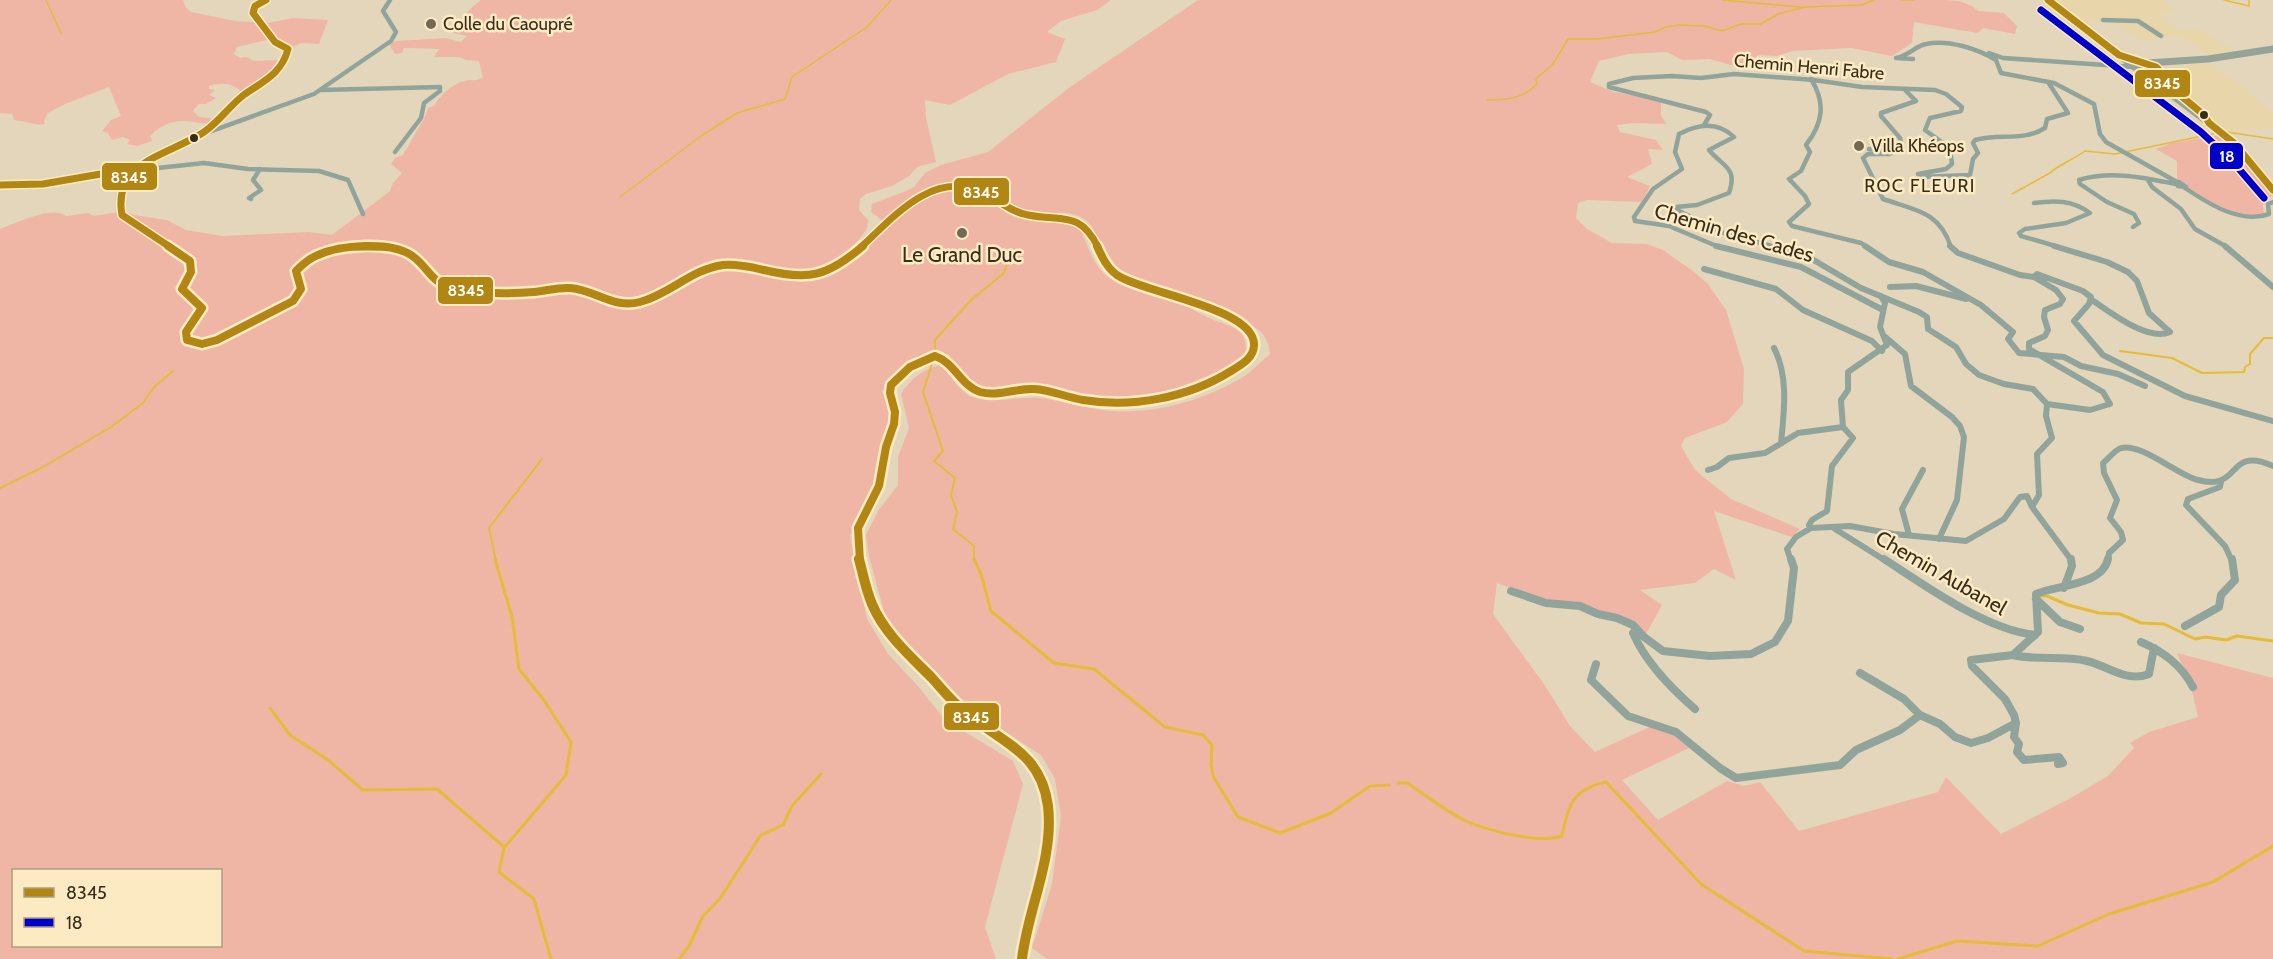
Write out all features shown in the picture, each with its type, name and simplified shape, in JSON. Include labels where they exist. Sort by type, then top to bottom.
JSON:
[{"type":"main road","points":[[2048,0],[2119,55],[2136,64],[2141,72],[2225,135],[2273,190]]},
{"type":"main road","points":[[2136,64],[2168,63],[2273,49]]},
{"type":"main road","points":[[2148,63],[2156,71]]},
{"type":"main road","points":[[2159,86],[2154,80],[2156,71],[2161,65],[2168,63]]},
{"type":"main road","points":[[2141,72],[2156,71]]},
{"type":"street","points":[[266,0],[255,6],[253,13],[275,42],[288,50],[288,56],[272,76],[244,94],[218,122],[198,136],[153,157],[140,168],[121,189],[117,208],[122,215],[190,261],[191,272],[182,289],[185,295],[198,302],[202,308],[186,336],[187,340],[197,344],[217,340],[293,301],[301,289],[296,271],[305,260],[332,248],[387,248],[407,252],[429,278],[446,287],[519,293],[579,289],[615,304],[637,302],[660,294],[717,265],[738,265],[794,278],[809,277],[831,270],[925,193],[946,185],[969,186],[1024,215],[1064,217],[1081,223],[1089,233],[1101,260],[1112,273],[1131,283],[1197,304],[1244,327],[1253,336],[1255,345],[1253,352],[1235,368],[1209,383],[1180,395],[1150,402],[1099,401],[1036,389],[980,392],[964,385],[952,363],[939,356],[929,356],[918,361],[891,386],[889,393],[896,413],[895,426],[885,451],[879,491],[857,530],[866,583],[876,614],[898,642],[963,712],[1013,744],[1029,757],[1038,769],[1045,787],[1048,810],[1040,885],[1022,944],[1022,959]]},
{"type":"street","points":[[198,136],[210,134],[320,90],[394,38],[396,32],[383,11],[390,0]]},
{"type":"street","points":[[2103,20],[2138,21],[2161,36]]},
{"type":"street","points":[[1913,59],[1896,58],[1909,56],[1916,48],[1937,43],[1968,48],[2003,58],[2136,64]]},
{"type":"street","points":[[1968,48],[1996,60],[2001,73],[2048,82],[2094,104],[2101,137],[2204,201],[2247,216],[2266,216],[2269,214],[2268,204],[2273,202]]},
{"type":"street","name":"Chemin Henri Fabre","points":[[1704,125],[1710,115],[1706,112],[1609,87],[1612,82],[1672,76],[1701,78],[1734,74],[1811,80],[1862,87],[1935,90],[1946,94],[1962,107],[1961,111],[1930,118],[1925,130],[1950,148],[1952,164],[1946,169],[1918,174],[1920,177],[1965,177],[1970,175],[1973,159],[1978,153],[1973,143],[1975,140],[1989,136],[2018,137],[2040,132],[2045,128],[2047,119],[2068,113],[2048,82]]},
{"type":"street","points":[[1811,80],[1821,98],[1821,122],[1806,145],[1810,152],[1804,166],[1789,179],[1805,196],[1809,204],[1789,222],[1792,226],[1861,243],[1881,259],[1923,272],[1972,300],[2013,332],[2007,339],[2019,353],[2064,357],[2081,366],[2118,374],[2145,386]]},
{"type":"street","points":[[320,90],[440,87],[440,91],[424,103],[421,118],[395,152]]},
{"type":"street","points":[[1704,125],[1720,127],[1734,137],[1709,150],[1730,168],[1732,187],[1729,193],[1718,198],[1697,205],[1680,205],[1676,207],[1677,210],[1699,224],[1722,234],[1815,260],[1861,288],[1915,309],[1927,317],[1928,329],[1956,346],[1971,370],[1990,381],[2033,389],[2047,404],[2090,410],[2110,404],[2103,392],[2029,349],[2029,343],[2045,336],[2048,330],[2044,317],[2045,310],[2060,304],[2063,299],[2056,290],[2034,277],[1968,259],[1951,248],[1948,236],[1939,220],[1927,213],[1882,199],[1863,159],[1868,154],[1889,154],[1902,146],[1900,138],[1881,113],[1916,101],[1903,89]]},
{"type":"street","name":"Chemin des Cades","points":[[1704,125],[1679,134],[1674,148],[1674,157],[1682,169],[1680,173],[1662,181],[1649,193],[1634,217],[1635,221],[1669,226],[1723,249],[1802,267],[1883,310]]},
{"type":"street","points":[[1869,148],[1889,154]]},
{"type":"street","points":[[0,185],[43,184],[140,168],[155,170],[184,164],[204,163],[260,169],[319,171],[348,180],[363,214]]},
{"type":"street","points":[[251,200],[249,198],[261,190],[253,180],[260,169]]},
{"type":"street","points":[[2133,227],[2139,223],[2134,214],[2107,202],[2080,184],[2079,180],[2087,177],[2114,176],[2176,183]]},
{"type":"street","points":[[2148,180],[2152,187],[2181,209],[2195,229],[2225,246],[2273,286]]},
{"type":"street","points":[[2034,202],[2062,199],[2090,213],[2058,225],[2025,230],[2019,233],[2021,236],[2107,262],[2128,272],[2137,281],[2149,313],[2170,332],[2162,334],[2131,327],[2083,291],[2051,277],[2037,274],[2034,277]]},
{"type":"street","points":[[1704,269],[1776,289],[1803,310],[1872,341],[1882,351]]},
{"type":"street","points":[[1890,287],[1898,284],[1918,287],[1972,300]]},
{"type":"street","points":[[1843,427],[1846,417],[1841,405],[1850,388],[1848,372],[1882,351],[1887,345],[1880,327],[1885,303],[1881,296]]},
{"type":"street","points":[[2092,300],[2074,321],[2103,356],[2185,396],[2273,421]]},
{"type":"street","points":[[1883,335],[1905,354],[1905,365],[1910,374],[1911,386],[1952,417],[1963,432],[1958,500],[1939,539]]},
{"type":"street","points":[[1774,348],[1781,359],[1784,421],[1781,443]]},
{"type":"street","points":[[2032,507],[2039,495],[2038,450],[2052,438],[2046,416],[2047,404]]},
{"type":"street","points":[[1708,470],[1717,467],[1729,458],[1765,453],[1798,433],[1843,427]]},
{"type":"street","points":[[1811,528],[1809,525],[1812,520],[1827,512],[1829,472],[1833,460],[1853,438],[1843,427]]},
{"type":"street","points":[[2013,655],[2035,635],[2039,625],[2036,598],[2040,592],[2064,588],[2104,570],[2109,553],[2123,540],[2121,532],[2110,518],[2117,500],[2102,466],[2120,448],[2133,450],[2204,482],[2221,482],[2227,479],[2245,460],[2257,459],[2273,466]]},
{"type":"street","points":[[1909,535],[1902,509],[1923,470]]},
{"type":"street","points":[[2185,626],[2219,607],[2221,595],[2235,580],[2235,570],[2222,541],[2186,505],[2188,499],[2220,487],[2221,482]]},
{"type":"street","points":[[1511,591],[1546,603],[1580,606],[1598,614],[1617,618],[1633,625],[1663,651],[1682,654],[1751,654],[1775,642],[1788,621],[1794,568],[1787,549],[1796,537],[1811,528],[1850,526],[1939,539],[1971,540],[2004,519],[2013,509],[2016,499],[2026,495],[2032,507],[2072,561],[2064,588]]},
{"type":"street","name":"Chemin Aubanel","points":[[1835,528],[1929,589],[1987,621],[2010,632],[2035,635]]},
{"type":"street","points":[[2036,598],[2060,622],[2080,629]]},
{"type":"street","points":[[1637,630],[1633,633],[1635,640],[1646,655],[1695,709]]},
{"type":"street","points":[[2141,642],[2173,660],[2193,687]]},
{"type":"street","points":[[2058,764],[2063,763],[2059,757],[2024,760],[2020,758],[2019,744],[2014,737],[2017,727],[2015,715],[2009,705],[1970,662],[1974,658],[2013,655],[2026,658],[2078,658],[2139,678],[2149,674],[2154,648]]},
{"type":"street","points":[[1596,664],[1591,680],[1595,688],[1629,718],[1656,722],[1674,731],[1697,747],[1726,774],[1736,778],[1840,765],[1856,750],[1900,730],[1920,715]]},
{"type":"street","points":[[1860,673],[1904,699],[1920,715],[1940,724],[1955,737],[1971,742],[1988,738],[2016,723]]},
{"type":"shaded area","points":[[0,0],[183,0],[186,8],[191,12],[235,21],[268,23],[293,18],[328,20],[319,44],[302,43],[291,47],[282,44],[276,38],[237,47],[234,54],[240,58],[246,57],[254,61],[282,60],[269,75],[242,93],[227,84],[209,86],[209,89],[215,90],[209,95],[216,98],[206,104],[199,104],[193,111],[199,117],[218,119],[213,125],[187,121],[172,122],[150,136],[152,141],[137,146],[127,144],[130,140],[123,137],[112,140],[108,133],[102,131],[111,120],[121,116],[109,87],[48,113],[45,124],[14,120],[12,114],[0,113]]},
{"type":"shaded area","points":[[481,0],[1111,0],[1097,10],[1061,21],[1047,32],[1065,39],[1056,62],[1008,74],[950,105],[925,100],[926,118],[936,162],[917,167],[909,176],[892,186],[866,194],[860,199],[859,210],[868,220],[867,229],[852,248],[857,253],[923,196],[939,190],[962,189],[989,199],[1005,212],[1020,219],[1064,221],[1080,228],[1091,254],[1107,276],[1131,289],[1176,301],[1235,328],[1240,332],[1245,343],[1246,352],[1230,367],[1170,391],[1132,398],[1102,398],[1031,385],[995,388],[980,386],[966,379],[948,354],[937,353],[910,362],[882,391],[893,417],[881,446],[876,481],[850,536],[867,619],[888,654],[945,720],[1013,761],[1023,784],[985,927],[996,959],[0,959],[0,229],[43,214],[60,213],[66,216],[88,213],[94,216],[125,211],[134,215],[167,220],[186,230],[223,236],[309,232],[332,235],[390,191],[393,183],[402,173],[391,164],[395,158],[403,155],[428,108],[434,106],[451,87],[464,81],[483,77],[479,61],[459,57],[434,57],[439,49],[404,48],[402,53],[395,54],[389,44],[396,41],[446,38],[461,42],[467,36],[453,33],[470,9]]},
{"type":"shaded area","points":[[1198,0],[1944,0],[1959,1],[1978,11],[2004,13],[2017,26],[2015,34],[1983,28],[1977,33],[1914,22],[1912,43],[1892,56],[1851,48],[1793,51],[1777,56],[1759,55],[1755,57],[1755,62],[1738,67],[1710,59],[1682,60],[1667,52],[1628,54],[1599,61],[1590,82],[1614,92],[1661,100],[1661,116],[1667,124],[1617,125],[1620,132],[1656,140],[1663,150],[1648,149],[1652,164],[1627,177],[1650,186],[1642,202],[1587,200],[1578,203],[1576,218],[1587,229],[1612,243],[1647,244],[1663,250],[1708,284],[1726,310],[1744,369],[1743,404],[1727,422],[1685,438],[1681,446],[1695,470],[1731,499],[1800,529],[1792,537],[1714,511],[1736,580],[1714,569],[1695,583],[1640,590],[1662,605],[1646,634],[1615,616],[1544,601],[1497,583],[1493,614],[1546,687],[1570,726],[1595,752],[1654,725],[1674,735],[1689,748],[1622,780],[1658,820],[1727,781],[1744,786],[1760,782],[1799,831],[1938,792],[1946,777],[2001,834],[2108,776],[2134,748],[2130,743],[2149,732],[2198,717],[2191,686],[2177,653],[2273,678],[2273,959],[1047,959],[1032,948],[1052,884],[1061,817],[1055,779],[1041,755],[976,713],[944,683],[886,619],[869,556],[866,535],[878,511],[898,485],[898,457],[909,428],[901,394],[918,375],[940,365],[965,393],[984,400],[1040,398],[1111,411],[1160,408],[1193,400],[1238,380],[1270,354],[1268,343],[1258,330],[1217,313],[1199,299],[1145,286],[1125,277],[1105,257],[1090,224],[1073,214],[1020,211],[990,191],[959,182],[933,188],[909,203],[886,223],[871,212],[872,204],[914,187],[925,173],[941,165],[988,152],[1070,87]]},
{"type":"shaded area","points":[[2053,0],[2162,0],[2175,11],[2160,15],[2177,30],[2201,29],[2234,51],[2210,56],[2181,36],[2137,39],[2113,22],[2080,22]]},
{"type":"shaded area","points":[[2208,63],[2242,86],[2273,114],[2273,129],[2227,131],[2160,77],[2171,76],[2168,72],[2163,72],[2165,68]]},
{"type":"shaded area","points":[[2222,135],[2273,196],[2262,198],[2264,214],[2240,213],[2207,200],[2177,180],[2177,161],[2156,149],[2172,143]]},
{"type":"waterway","points":[[46,0],[61,33]]},
{"type":"waterway","points":[[620,197],[701,136],[737,113],[785,99],[792,77],[867,27],[891,0]]},
{"type":"waterway","points":[[1722,0],[1800,7]]},
{"type":"waterway","points":[[1487,100],[1514,98],[1532,89],[1537,84],[1536,79],[1553,64],[1568,39],[1597,39],[1655,32],[1666,27],[1680,25],[1705,26],[1722,31],[1741,24],[1761,24],[1778,14],[1805,7],[1862,5],[1874,0]]},
{"type":"waterway","points":[[1901,0],[1914,0]]},
{"type":"waterway","points":[[2224,0],[2249,6],[2249,0]]},
{"type":"waterway","points":[[2227,132],[2273,139]]},
{"type":"waterway","points":[[2012,194],[2085,151],[2115,154],[2217,133]]},
{"type":"waterway","points":[[935,354],[935,340],[971,300],[1004,273],[1009,255]]},
{"type":"waterway","points":[[2120,351],[2172,358],[2202,373],[2244,372],[2245,367],[2250,364],[2250,354],[2264,338],[2273,338]]},
{"type":"waterway","points":[[933,360],[923,392],[943,451],[934,461],[955,478],[951,496],[957,512],[953,529],[974,546],[974,559]]},
{"type":"waterway","points":[[0,488],[43,467],[111,427],[143,403],[154,387],[173,371]]},
{"type":"waterway","points":[[496,561],[489,528],[542,459]]},
{"type":"waterway","points":[[495,559],[512,617],[519,669],[543,699],[571,742],[566,775],[504,848],[499,872],[534,899],[551,959]]},
{"type":"waterway","points":[[974,559],[981,574],[991,611],[1054,663],[1094,669],[1165,727],[1203,735],[1212,745],[1211,765],[1214,778],[1238,817],[1280,833],[1331,813],[1370,786],[1389,785]]},
{"type":"waterway","points":[[2040,596],[2047,596],[2068,605],[2099,613],[2120,614],[2141,623],[2164,624],[2195,639],[2205,637],[2226,640],[2237,636],[2273,641]]},
{"type":"waterway","points":[[270,708],[290,735],[328,760],[363,790],[437,789],[504,847]]},
{"type":"waterway","points":[[679,959],[689,946],[703,916],[719,900],[761,835],[783,825],[792,806],[821,774]]},
{"type":"waterway","points":[[1398,783],[1407,783],[1451,813],[1476,825],[1514,835],[1552,838],[1562,836],[1570,807],[1579,794],[1606,782],[1701,884],[1804,951],[1892,959]]},
{"type":"waterway","points":[[1898,959],[1957,941],[2038,946],[2109,914],[2213,882],[2273,846]]},
{"type":"transit line","name":"8345","points":[[266,0],[255,6],[253,13],[275,42],[288,49],[286,58],[276,73],[245,94],[206,130],[144,164],[123,185],[119,199],[122,215],[190,261],[191,272],[182,289],[202,308],[186,332],[187,340],[202,344],[217,340],[293,301],[301,289],[296,271],[301,266],[319,254],[352,247],[392,248],[403,251],[416,259],[436,281],[448,287],[491,293],[570,288],[611,302],[625,304],[652,298],[700,272],[725,265],[752,267],[791,276],[817,275],[847,260],[912,202],[930,191],[949,186],[976,189],[1018,213],[1063,217],[1076,221],[1089,232],[1109,268],[1116,275],[1139,286],[1210,308],[1240,323],[1250,333],[1254,342],[1253,350],[1242,364],[1225,375],[1186,392],[1146,401],[1084,400],[1035,389],[984,393],[970,387],[949,363],[935,356],[910,367],[891,385],[890,393],[895,412],[894,424],[886,447],[879,486],[858,528],[859,558],[872,604],[891,635],[963,711],[1023,753],[1037,769],[1042,779],[1048,807],[1048,837],[1041,882],[1025,935],[1022,959]]},
{"type":"transit line","name":"8345","points":[[2048,0],[2119,55],[2156,67],[2159,70],[2153,75],[2154,80],[2169,86],[2204,115],[2209,123],[2234,143],[2273,190]]},
{"type":"transit line","name":"18","points":[[2041,10],[2201,132],[2233,162],[2264,198]]},
{"type":"transit line","name":"8345","points":[[0,185],[43,184],[141,167]]},
{"type":"place","name":"Colle du Caoupré","points":[[431,24]]},
{"type":"place","name":"Villa Khéops","points":[[1859,146]]},
{"type":"place","name":"Le Grand Duc","points":[[962,233]]},
{"type":"district","name":"ROC FLEURI","points":[[1920,186]]}]
